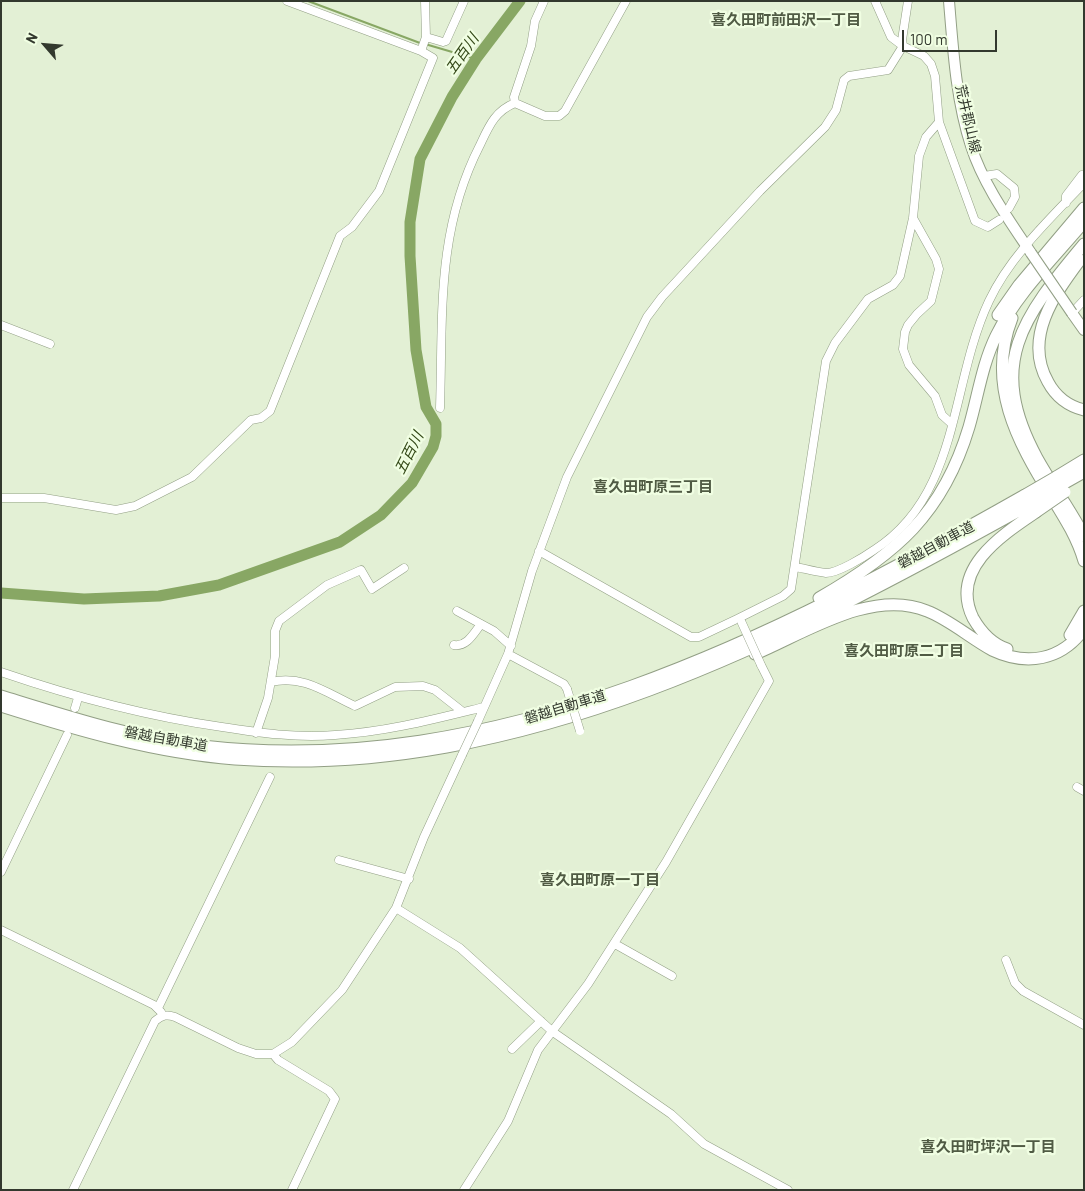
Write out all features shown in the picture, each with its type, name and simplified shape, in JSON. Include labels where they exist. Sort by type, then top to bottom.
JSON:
[{"type":"highway","points":[[960,453],[978,363],[994,324],[1012,293],[1084,208]]},
{"type":"highway","points":[[723,649],[822,597],[887,554],[911,533],[932,508],[945,486],[960,453],[991,347],[1008,314],[1026,289],[1084,222]]},
{"type":"highway","points":[[1084,244],[1041,299],[1023,331],[1015,352],[1012,375],[1013,398],[1020,422],[1033,450],[1084,536]]},
{"type":"highway","points":[[1033,450],[1018,401],[1017,379],[1021,358],[1028,336],[1044,306],[1082,258]]},
{"type":"highway","points":[[1082,258],[1059,290],[1048,311],[1041,329],[1039,349],[1042,369],[1050,386],[1062,400],[1084,410]]},
{"type":"highway","points":[[1026,289],[1011,320],[1005,340],[1002,372],[1004,399],[1023,447],[1069,526],[1084,561]]},
{"type":"highway","name":"磐越自動車道","points":[[1061,485],[1084,460]]},
{"type":"highway","name":"磐越自動車道","points":[[1,706],[82,730],[151,747],[232,759],[317,762],[403,755],[457,747],[590,711],[676,679],[769,640],[871,590],[1031,504],[1084,472]]},
{"type":"highway","points":[[1084,479],[1061,485],[1031,504],[991,544],[978,560],[968,588],[972,615],[982,631],[995,644],[1011,650],[1035,652],[1051,648],[1066,639],[1078,624],[1084,611]]},
{"type":"highway","name":"磐越自動車道","points":[[1,696],[87,722],[199,746],[265,751],[317,752],[359,750],[472,733],[534,718],[617,691],[723,649],[1031,504]]},
{"type":"highway","points":[[676,679],[738,662],[848,613],[885,604],[906,604],[926,610],[992,650],[1024,660],[1035,660],[1054,655],[1071,644],[1084,629]]},
{"type":"main road","name":"荒井郡山線","points":[[949,1],[953,49],[964,118],[971,146],[984,176],[1001,207],[1072,313]]},
{"type":"main road","points":[[1072,313],[1084,330]]},
{"type":"street","points":[[287,1],[423,44],[446,41],[464,1]]},
{"type":"street","points":[[1,498],[44,498],[116,510],[135,506],[192,476],[251,420],[260,418],[270,411],[340,236],[352,227],[378,191],[433,62],[434,58],[423,44],[425,1]]},
{"type":"street","points":[[515,103],[514,97],[531,46],[535,21],[544,1]]},
{"type":"street","points":[[440,408],[445,267],[455,203],[472,161],[491,123],[501,110],[515,103],[546,116],[562,116],[626,1]]},
{"type":"street","points":[[875,1],[888,31],[903,46],[924,56],[931,64],[939,122],[975,221],[988,227],[999,220]]},
{"type":"street","points":[[73,1190],[155,1021],[163,1016],[175,1017],[248,1052],[262,1055],[273,1054],[292,1042],[342,990],[396,908],[424,837],[510,650],[539,551],[567,477],[652,308],[760,191],[825,127],[836,110],[844,80],[849,76],[888,70],[903,46],[902,40],[908,1]]},
{"type":"street","points":[[539,551],[690,637],[699,637],[740,619],[788,593],[793,584],[796,567],[826,361],[834,343],[860,309],[872,296],[892,285],[900,276],[913,218],[916,172],[922,145],[931,130],[939,122]]},
{"type":"street","points":[[984,176],[997,174],[1014,188],[1015,197],[1009,208]]},
{"type":"street","points":[[1066,203],[1066,196],[1082,175]]},
{"type":"street","points":[[796,567],[832,572],[864,556],[893,537],[915,512],[936,476],[952,424],[961,384],[988,303],[1006,271],[1029,250],[1084,183]]},
{"type":"street","points":[[913,218],[936,259],[939,269],[932,301],[908,325],[905,332],[903,349],[910,365],[935,396],[942,415],[952,424]]},
{"type":"street","points":[[1072,313],[1084,300]]},
{"type":"street","points":[[1,325],[50,344]]},
{"type":"street","points":[[256,733],[267,704],[271,682],[275,631],[285,615],[309,601],[327,585],[360,570],[372,589],[404,568]]},
{"type":"street","points":[[457,610],[481,624],[510,650],[564,684],[580,733]]},
{"type":"street","points":[[464,1190],[508,1121],[538,1050],[588,984],[615,944],[666,862],[769,681],[740,619]]},
{"type":"street","points":[[454,645],[458,646],[467,641],[481,624]]},
{"type":"street","points":[[1,672],[78,698],[188,722],[289,737],[377,731],[484,707]]},
{"type":"street","points":[[271,682],[282,679],[301,680],[355,706],[395,687],[423,686],[435,690],[463,712]]},
{"type":"street","points":[[75,708],[78,698]]},
{"type":"street","points":[[1,872],[67,735]]},
{"type":"street","points":[[158,1008],[270,778]]},
{"type":"street","points":[[339,860],[409,879]]},
{"type":"street","points":[[396,908],[460,948],[553,1032],[671,1114],[712,1150],[788,1190]]},
{"type":"street","points":[[1,930],[158,1008],[163,1016]]},
{"type":"street","points":[[615,944],[672,976]]},
{"type":"street","points":[[1006,960],[1015,983],[1024,991],[1084,1024]]},
{"type":"street","points":[[512,1049],[541,1020]]},
{"type":"street","points":[[273,1054],[278,1060],[329,1091],[335,1099],[292,1190]]},
{"type":"waterway","points":[[308,1],[420,43]]},
{"type":"waterway","name":"五百川","points":[[1,593],[84,599],[159,596],[219,585],[340,542],[381,515],[412,483],[433,447],[436,436],[436,424],[426,407],[416,350],[410,256],[410,222],[420,159],[452,97],[476,59],[520,1]]},
{"type":"waterway","points":[[425,44],[476,59]]},
{"type":"district","name":"喜久田町前田沢一丁目","points":[[786,20]]},
{"type":"district","name":"喜久田町原三丁目","points":[[653,487]]},
{"type":"district","name":"喜久田町原二丁目","points":[[904,651]]},
{"type":"district","name":"喜久田町原一丁目","points":[[600,880]]},
{"type":"district","name":"喜久田町坪沢一丁目","points":[[988,1147]]}]
